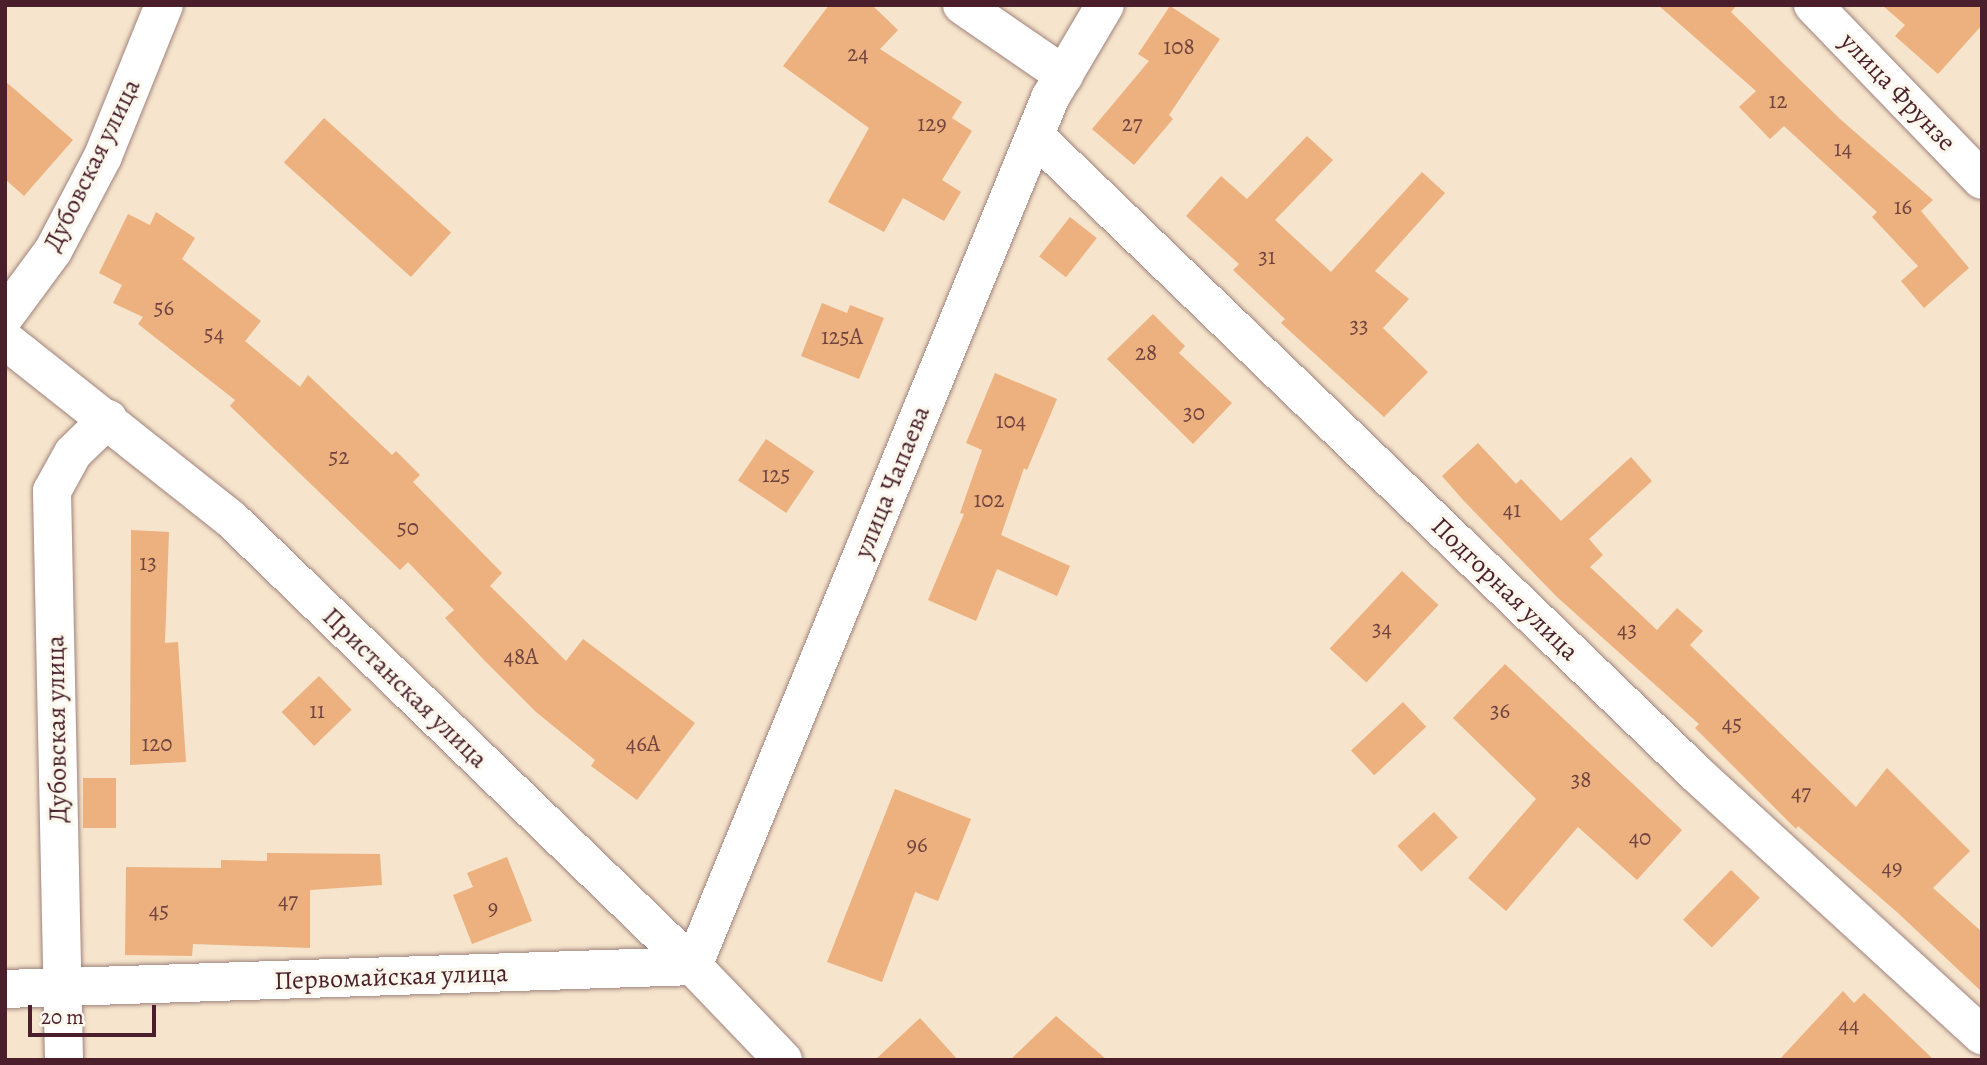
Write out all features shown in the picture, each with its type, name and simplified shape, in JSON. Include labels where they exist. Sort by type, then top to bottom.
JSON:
[{"type":"street","name":"Дубовская улица","points":[[5,316],[53,251],[103,156],[164,5]]},
{"type":"street","points":[[962,5],[1063,75]]},
{"type":"street","name":"улица Чапаева","points":[[692,966],[1035,136],[1063,75],[1105,5]]},
{"type":"street","name":"улица Фрунзе","points":[[1813,5],[1982,180]]},
{"type":"street","name":"Подгорная улица","points":[[1035,136],[1699,776],[1982,1035]]},
{"type":"street","name":"Пристанская улица","points":[[5,340],[231,519],[692,966],[783,1060]]},
{"type":"street","name":"Дубовская улица","points":[[64,1060],[52,491],[73,453],[108,419]]},
{"type":"street","name":"Первомайская улица","points":[[5,989],[63,990],[692,966]]},
{"type":"building","points":[[829,5],[872,5],[898,30],[880,49],[962,102],[952,118],[972,131],[942,180],[961,192],[944,221],[903,198],[884,232],[828,202],[869,128],[783,66]]},
{"type":"building","points":[[1658,5],[1737,5],[1731,12],[1840,119],[1933,200],[1921,211],[1969,268],[1924,308],[1901,281],[1918,266],[1872,217],[1877,212],[1784,126],[1770,139],[1739,107],[1756,91]]},
{"type":"building","points":[[1882,5],[1982,5],[1982,25],[1938,74],[1895,36],[1905,25]]},
{"type":"building","points":[[1170,6],[1220,39],[1169,115],[1173,119],[1134,165],[1092,129],[1149,61],[1138,54]]},
{"type":"building","points":[[5,81],[73,140],[24,196],[5,179]]},
{"type":"building","points":[[324,118],[451,232],[411,277],[284,163]]},
{"type":"building","points":[[1307,136],[1333,160],[1275,220],[1331,272],[1422,172],[1445,193],[1375,271],[1409,299],[1383,328],[1428,372],[1384,417],[1281,323],[1285,319],[1233,270],[1239,264],[1186,216],[1221,176],[1247,199]]},
{"type":"building","points":[[156,212],[195,238],[182,259],[261,321],[245,341],[300,387],[308,375],[392,455],[396,451],[420,475],[413,482],[502,573],[490,586],[566,661],[583,639],[695,723],[637,800],[591,766],[595,760],[536,712],[484,660],[445,618],[454,610],[408,562],[400,570],[230,406],[235,400],[138,324],[143,317],[113,303],[122,285],[99,273],[128,214],[150,225]]},
{"type":"building","points":[[1070,217],[1097,238],[1066,277],[1039,256]]},
{"type":"building","points":[[822,303],[847,313],[850,305],[884,318],[859,379],[801,356]]},
{"type":"building","points":[[1153,314],[1185,346],[1179,353],[1232,403],[1193,444],[1107,359]]},
{"type":"building","points":[[995,373],[1057,399],[1027,470],[1024,468],[1001,535],[1070,566],[1057,596],[997,569],[976,621],[928,600],[964,514],[960,513],[982,450],[966,443]]},
{"type":"building","points":[[766,439],[814,471],[786,513],[738,480]]},
{"type":"building","points":[[1478,443],[1516,484],[1521,479],[1561,521],[1631,457],[1652,481],[1589,539],[1603,555],[1590,567],[1657,630],[1677,608],[1703,631],[1690,645],[1856,807],[1887,768],[1970,851],[1933,888],[1982,932],[1982,992],[1898,913],[1798,826],[1796,829],[1695,728],[1699,724],[1557,597],[1464,501],[1442,476]]},
{"type":"building","points":[[131,530],[169,532],[165,643],[178,642],[186,762],[130,765]]},
{"type":"building","points":[[1402,571],[1439,605],[1366,683],[1330,649]]},
{"type":"building","points":[[1505,664],[1682,830],[1637,880],[1578,827],[1506,911],[1468,878],[1536,799],[1453,718]]},
{"type":"building","points":[[319,676],[352,710],[314,746],[282,712]]},
{"type":"building","points":[[1403,702],[1426,727],[1374,775],[1351,750]]},
{"type":"building","points":[[83,778],[116,778],[116,828],[83,828]]},
{"type":"building","points":[[895,789],[971,819],[938,901],[915,892],[882,982],[827,962]]},
{"type":"building","points":[[1434,812],[1458,838],[1421,872],[1397,846]]},
{"type":"building","points":[[267,853],[380,854],[382,885],[310,890],[310,948],[193,944],[192,956],[125,955],[126,867],[221,868],[221,860],[267,861]]},
{"type":"building","points":[[507,857],[532,921],[472,944],[453,895],[473,887],[467,873]]},
{"type":"building","points":[[1731,870],[1760,898],[1712,947],[1683,920]]},
{"type":"building","points":[[1843,991],[1854,1003],[1864,993],[1934,1060],[1779,1060]]},
{"type":"building","points":[[1056,1016],[1107,1060],[1010,1060]]},
{"type":"building","points":[[920,1018],[958,1060],[875,1060]]}]
